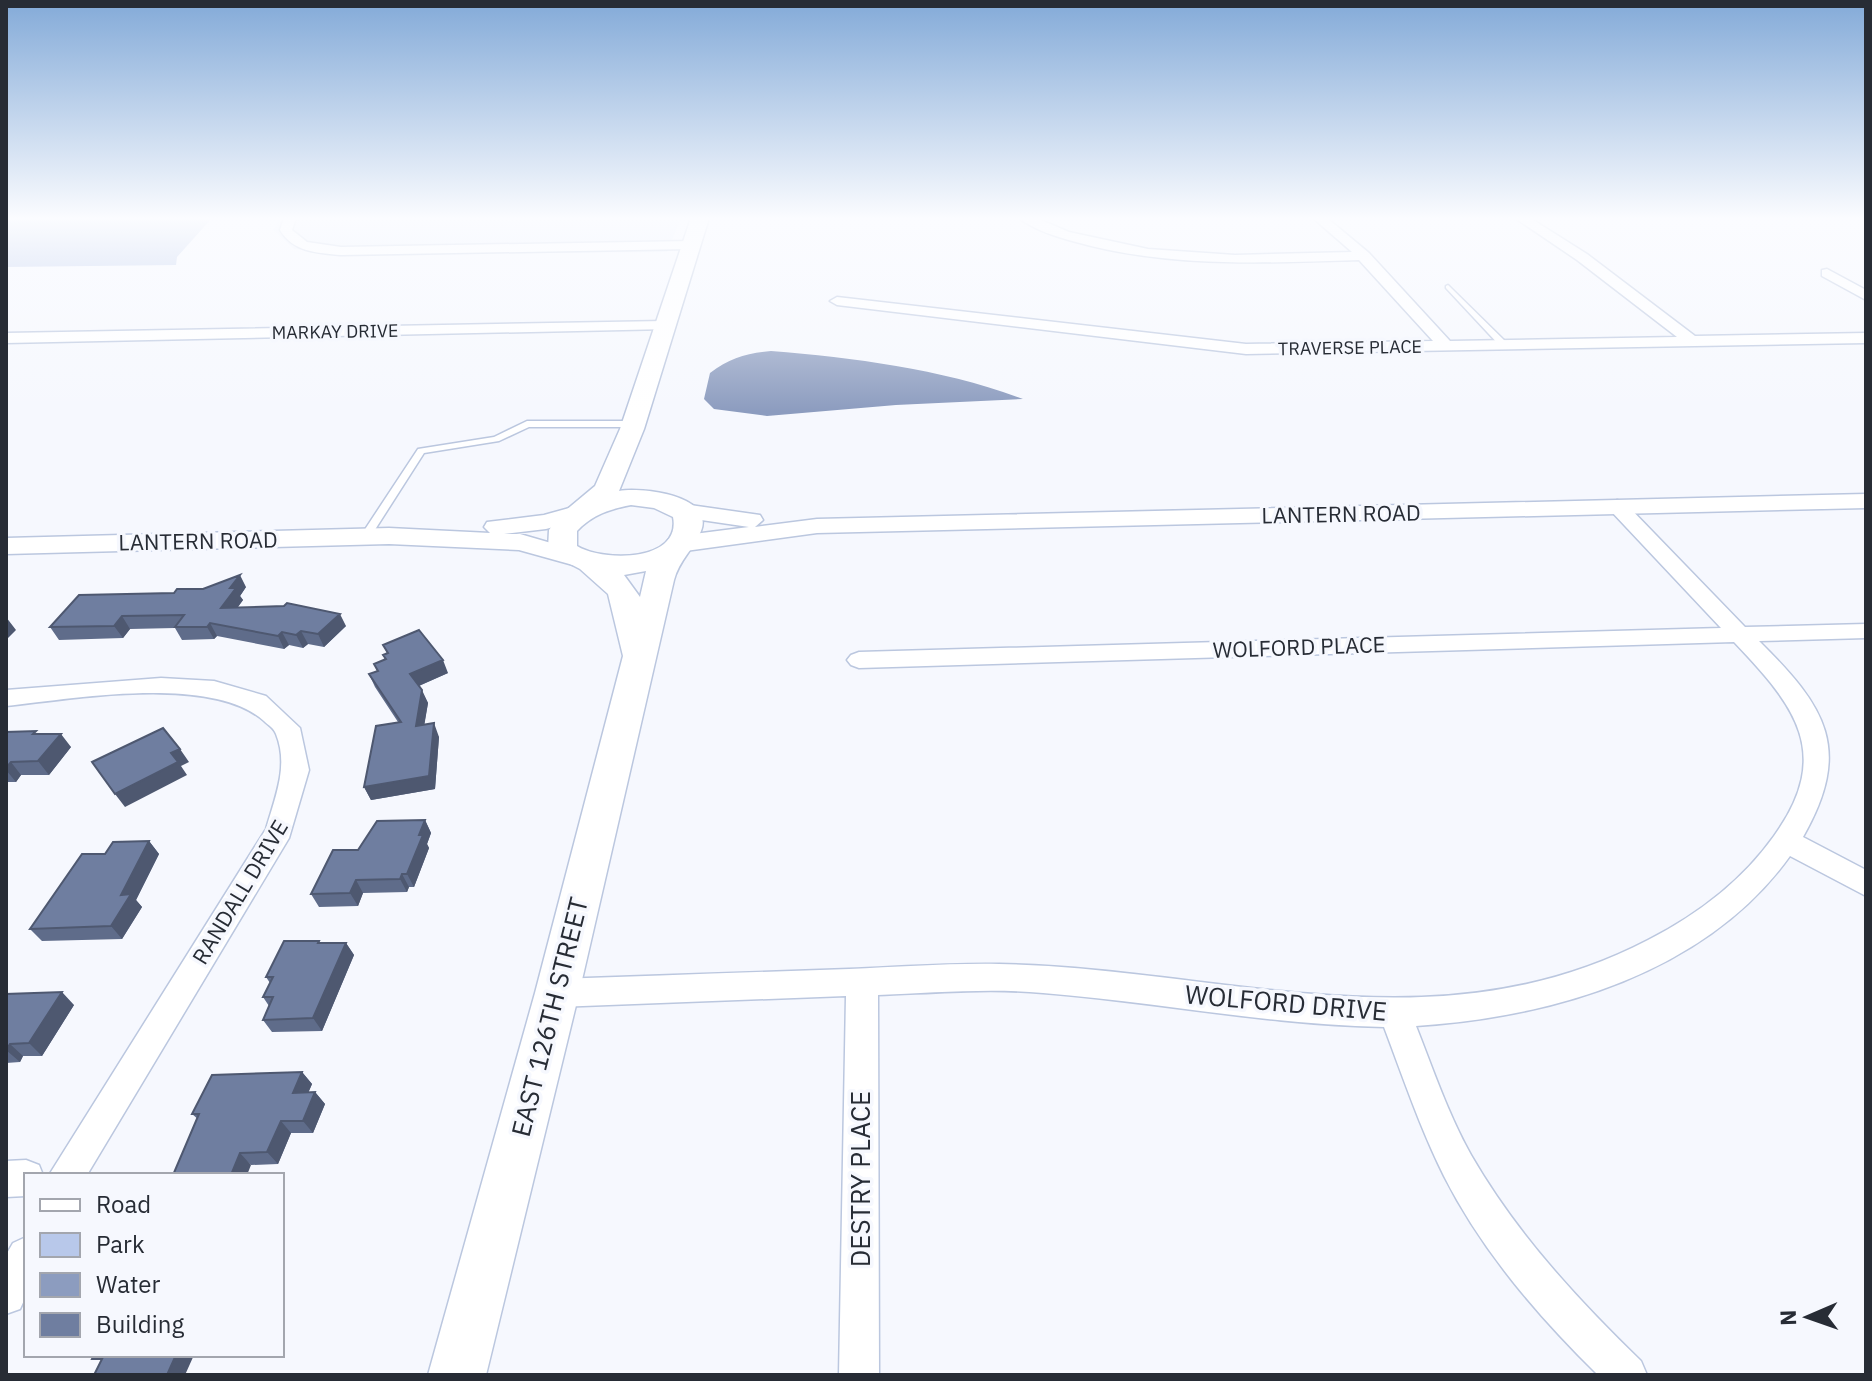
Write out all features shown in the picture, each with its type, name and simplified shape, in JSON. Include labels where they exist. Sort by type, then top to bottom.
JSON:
[{"type":"main road","points":[[676,546],[639,563],[582,561],[563,549],[561,540],[563,530],[607,489],[633,427],[679,282]]},
{"type":"main road","points":[[633,427],[634,457],[639,478],[675,506]]},
{"type":"main road","points":[[583,511],[631,497],[652,497],[675,506]]},
{"type":"main road","name":"EAST 126TH STREET","points":[[457,1375],[652,614],[658,573],[688,529],[675,506]]},
{"type":"main road","name":"EAST 126TH STREET","points":[[582,561],[624,590],[639,658]]},
{"type":"street","points":[[1388,282],[1447,347]]},
{"type":"street","points":[[1615,282],[1693,342]]},
{"type":"street","points":[[1843,282],[1866,296]]},
{"type":"street","name":"TRAVERSE PLACE","points":[[837,301],[1246,349],[1866,338]]},
{"type":"street","name":"MARKAY DRIVE","points":[[6,338],[664,326]]},
{"type":"street","name":"LANTERN ROAD","points":[[675,506],[728,519],[817,526],[1866,501]]},
{"type":"street","name":"WOLFORD DRIVE","points":[[557,993],[1050,978],[1289,1009],[1395,1014],[1524,997],[1593,979],[1654,954],[1681,940],[1733,903],[1755,882],[1786,841],[1810,797],[1817,776],[1816,742],[1808,719],[1791,691],[1617,506]]},
{"type":"street","name":"LANTERN ROAD","points":[[6,546],[377,536],[536,523],[583,511]]},
{"type":"street","name":"LANTERN ROAD","points":[[676,546],[817,526]]},
{"type":"street","name":"LANTERN ROAD","points":[[377,536],[520,542],[582,561]]},
{"type":"street","name":"WOLFORD PLACE","points":[[859,660],[1866,631]]},
{"type":"street","name":"RANDALL DRIVE","points":[[6,698],[170,685],[203,686],[240,695],[267,708],[288,728],[297,747],[299,770],[289,809],[279,831],[68,1173]]},
{"type":"street","points":[[1786,841],[1866,884]]},
{"type":"street","name":"DESTRY PLACE","points":[[859,1375],[862,982]]},
{"type":"street","points":[[1395,1014],[1436,1120],[1460,1169],[1481,1202],[1504,1237],[1563,1311],[1627,1375]]},
{"type":"street","points":[[6,1295],[24,1260]]},
{"type":"lane","points":[[1448,287],[1505,346]]},
{"type":"lane","points":[[377,536],[421,451],[496,439],[527,424],[633,427]]},
{"type":"water","points":[[771,351],[931,372],[1023,399],[896,405],[767,416],[714,409],[704,399],[710,373],[739,357]]},
{"type":"building","points":[[240,575],[230,588],[236,588],[221,608],[284,606],[287,603],[340,614],[318,634],[301,631],[296,635],[282,632],[278,636],[210,623],[207,627],[175,627],[184,615],[122,616],[114,626],[50,627],[79,595],[174,593],[177,589],[203,589]]},
{"type":"building","points":[[419,630],[443,660],[410,674],[422,690],[416,726],[434,723],[429,776],[364,787],[376,726],[401,722],[369,674],[378,671],[374,664],[386,659],[383,655],[388,653],[383,645]]},
{"type":"building","points":[[163,728],[180,749],[171,753],[178,762],[115,794],[92,762]]},
{"type":"building","points":[[36,731],[33,734],[61,734],[38,761],[11,762],[6,768],[6,732]]},
{"type":"building","points":[[425,820],[419,835],[423,835],[407,874],[402,874],[400,879],[356,880],[350,893],[311,894],[333,850],[358,850],[377,821]]},
{"type":"building","points":[[149,841],[121,895],[131,894],[111,926],[30,929],[82,854],[105,854],[113,842]]},
{"type":"building","points":[[284,941],[346,943],[313,1018],[263,1020],[273,997],[263,997],[273,977],[266,977]]},
{"type":"building","points":[[62,992],[29,1043],[10,1044],[6,1050],[6,994]]},
{"type":"building","points":[[302,1072],[293,1093],[315,1092],[303,1121],[281,1121],[267,1152],[240,1153],[232,1173],[174,1173],[199,1114],[192,1114],[212,1075]]},
{"type":"building","points":[[175,1357],[167,1375],[94,1375],[102,1359],[92,1359]]}]
